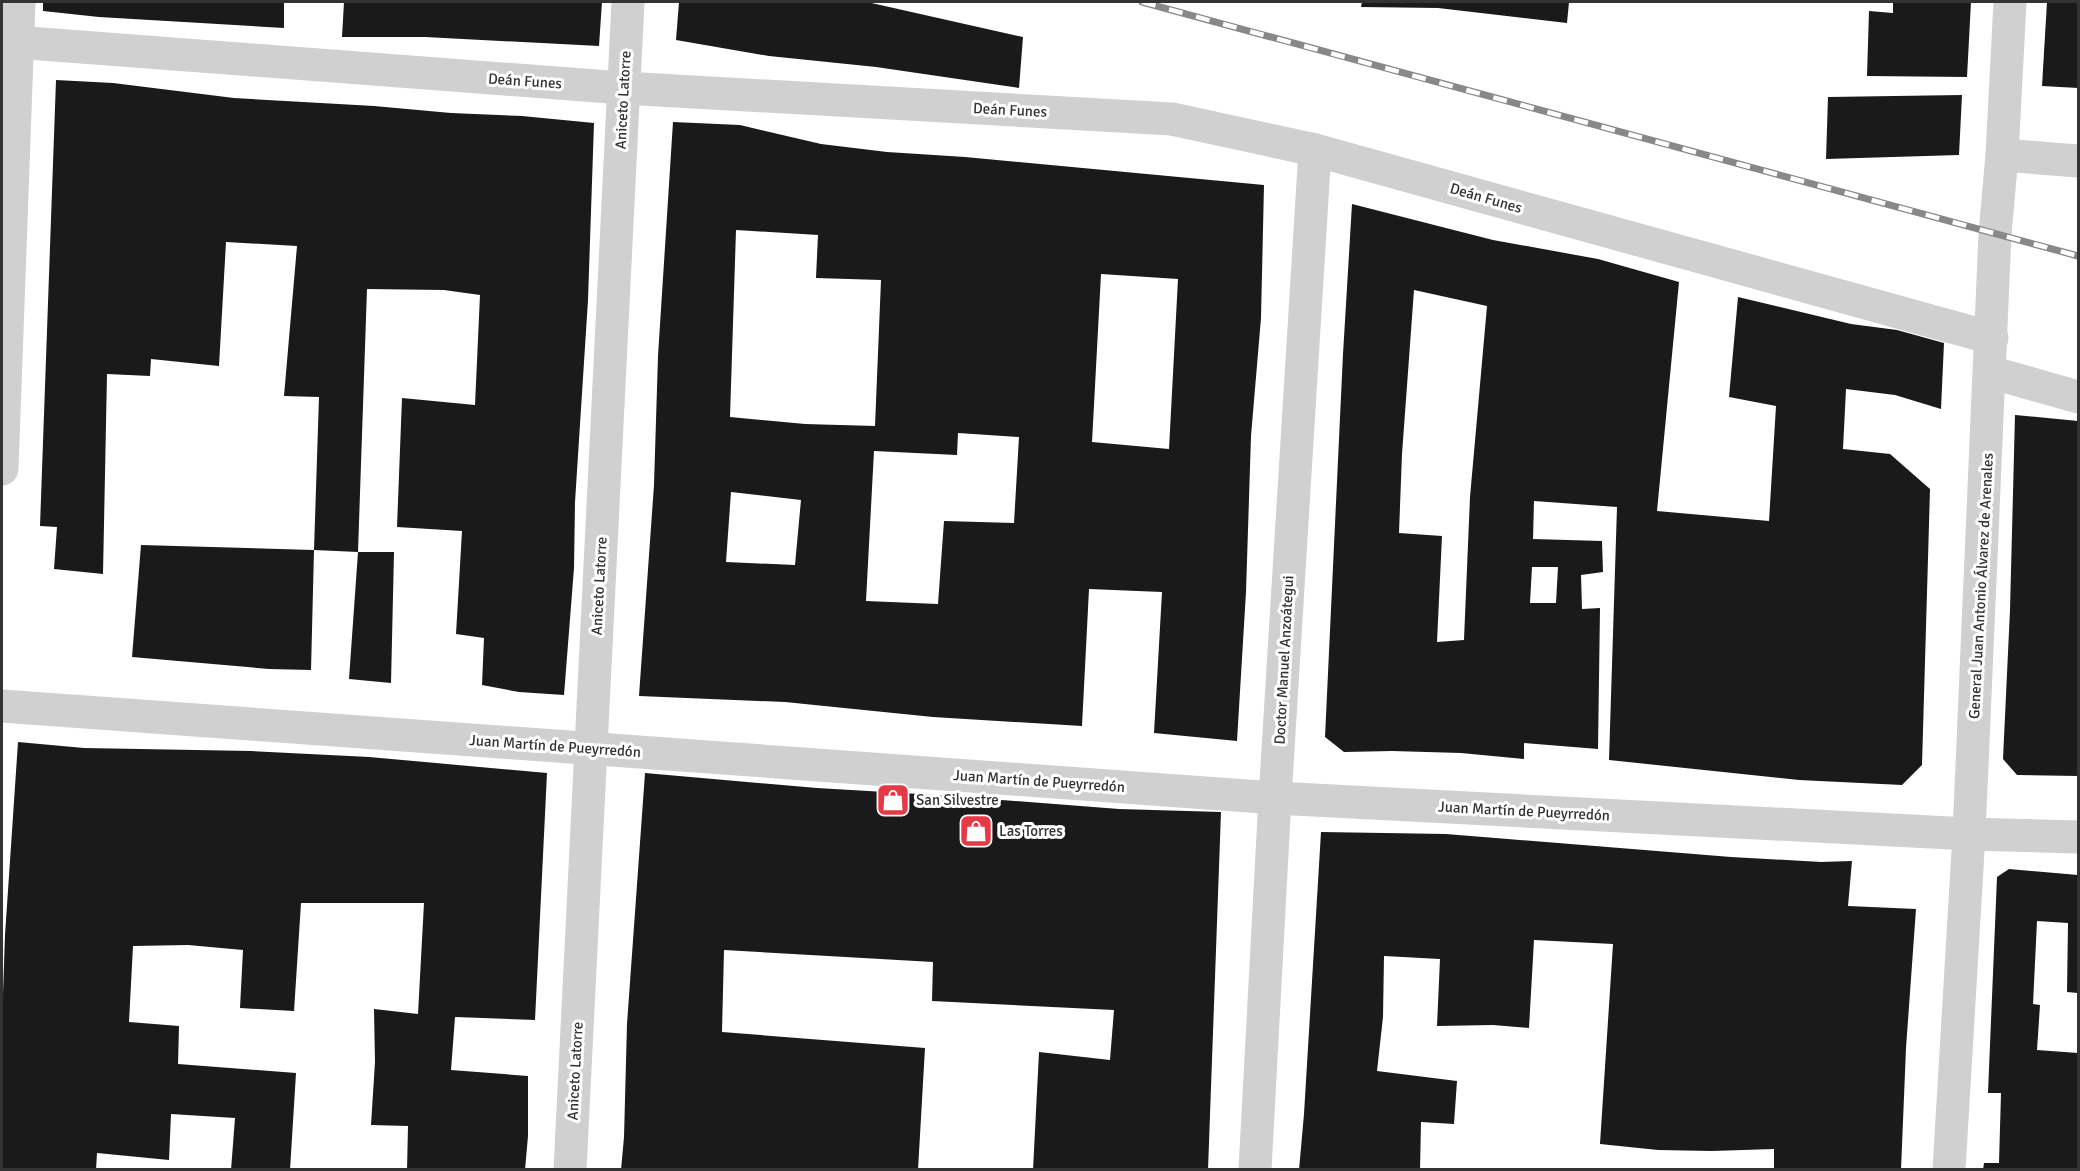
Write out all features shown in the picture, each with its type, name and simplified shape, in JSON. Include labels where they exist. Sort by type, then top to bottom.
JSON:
[{"type":"street","points":[[2,469],[10,42],[19,2]]},
{"type":"street","name":"Aniceto Latorre","points":[[570,1170],[628,2]]},
{"type":"street","name":"General Juan Antonio Álvarez de Arenales","points":[[1948,1170],[1970,834],[1995,234],[2002,155],[2010,2]]},
{"type":"street","name":"Deán Funes","points":[[10,42],[623,88],[1172,119],[1315,150],[1992,338]]},
{"type":"street","name":"Doctor Manuel Anzoátegui","points":[[1255,1170],[1275,798],[1315,150]]},
{"type":"street","points":[[2002,155],[2079,160]]},
{"type":"street","points":[[1990,372],[2079,397]]},
{"type":"street","name":"Juan Martín de Pueyrredón","points":[[2,706],[1275,798],[1970,834],[2079,837]]},
{"type":"building","points":[[43,2],[284,2],[284,28],[99,17],[43,11]]},
{"type":"building","points":[[344,2],[602,2],[599,46],[425,37],[342,37]]},
{"type":"building","points":[[679,2],[867,2],[1023,37],[1019,88],[876,67],[769,56],[676,40]]},
{"type":"building","points":[[1362,2],[1569,2],[1567,23],[1438,8],[1361,7]]},
{"type":"building","points":[[1893,2],[1971,2],[1967,77],[1867,76],[1869,11],[1893,13]]},
{"type":"building","points":[[2047,2],[2078,2],[2078,88],[2042,86]]},
{"type":"building","points":[[56,80],[113,83],[234,98],[522,116],[594,123],[588,300],[575,502],[574,568],[564,695],[519,692],[482,685],[484,638],[456,634],[462,531],[397,527],[402,398],[475,405],[480,295],[444,290],[367,289],[358,552],[314,550],[319,397],[284,396],[297,246],[226,242],[219,366],[151,359],[150,376],[107,374],[103,574],[54,569],[57,527],[40,526]]},
{"type":"building","points":[[1962,95],[1959,155],[1826,159],[1828,97]]},
{"type":"building","points":[[673,122],[740,125],[821,144],[887,152],[965,157],[1264,185],[1261,318],[1251,436],[1246,592],[1237,741],[1154,733],[1162,592],[1089,589],[1082,726],[933,717],[785,702],[639,696],[654,485],[658,356]],"holes":[[[736,230],[818,235],[816,278],[881,280],[875,426],[805,424],[730,417]],[[1101,274],[1178,279],[1169,449],[1092,442]],[[958,433],[1019,437],[1014,523],[944,521],[938,604],[866,601],[874,451],[957,455]],[[731,492],[801,500],[795,565],[726,562]]]},
{"type":"building","points":[[1352,204],[1493,240],[1598,259],[1679,282],[1657,511],[1769,521],[1776,406],[1729,397],[1738,297],[1851,324],[1897,330],[1944,343],[1941,409],[1895,395],[1846,389],[1843,449],[1890,454],[1930,489],[1922,765],[1902,785],[1799,780],[1609,760],[1617,507],[1534,501],[1533,539],[1602,541],[1603,572],[1581,575],[1582,609],[1600,608],[1598,749],[1524,743],[1524,759],[1461,753],[1344,752],[1325,737]],"holes":[[[1414,290],[1487,306],[1470,497],[1464,640],[1437,642],[1442,536],[1399,533],[1402,454]],[[1532,567],[1558,567],[1556,603],[1530,603]]]},
{"type":"building","points":[[2015,415],[2078,421],[2078,776],[2017,775],[2003,759],[2010,610]]},
{"type":"building","points":[[141,545],[314,550],[311,670],[269,669],[132,657]]},
{"type":"building","points":[[358,552],[394,552],[391,683],[349,679]]},
{"type":"building","points":[[18,742],[84,748],[251,751],[369,757],[547,773],[535,1020],[455,1017],[451,1070],[528,1076],[528,1136],[525,1170],[407,1170],[408,1126],[371,1125],[375,1062],[374,1009],[418,1014],[424,903],[301,903],[294,1011],[240,1008],[243,950],[188,945],[133,946],[129,1022],[179,1026],[178,1064],[296,1073],[290,1170],[231,1170],[235,1118],[171,1114],[169,1160],[97,1153],[96,1170],[2,1170],[2,1024],[5,935]]},
{"type":"building","points":[[645,773],[817,788],[1119,809],[1221,812],[1208,1170],[1033,1170],[1039,1052],[1110,1060],[1114,1010],[932,1001],[933,962],[724,950],[722,1032],[925,1048],[918,1170],[621,1170],[627,1024]]},
{"type":"building","points":[[1321,832],[1446,834],[1731,857],[1821,862],[1852,861],[1848,906],[1916,909],[1906,1048],[1901,1170],[1774,1170],[1774,1149],[1658,1150],[1600,1144],[1613,944],[1534,940],[1529,1028],[1493,1025],[1437,1026],[1440,959],[1384,956],[1383,1017],[1377,1071],[1457,1081],[1454,1124],[1421,1122],[1420,1170],[1299,1170]]},
{"type":"building","points":[[2009,869],[2078,875],[2078,993],[2067,992],[2068,923],[2037,921],[2033,1004],[2040,1005],[2037,1050],[2078,1053],[2078,1170],[1983,1170],[1984,1163],[1999,1163],[2001,1093],[1988,1093],[1997,877]]},
{"type":"railway","points":[[1142,2],[2078,256]]},
{"type":"place","name":"San Silvestre","points":[[893,800]]},
{"type":"place","name":"Las Torres","points":[[976,831]]}]
